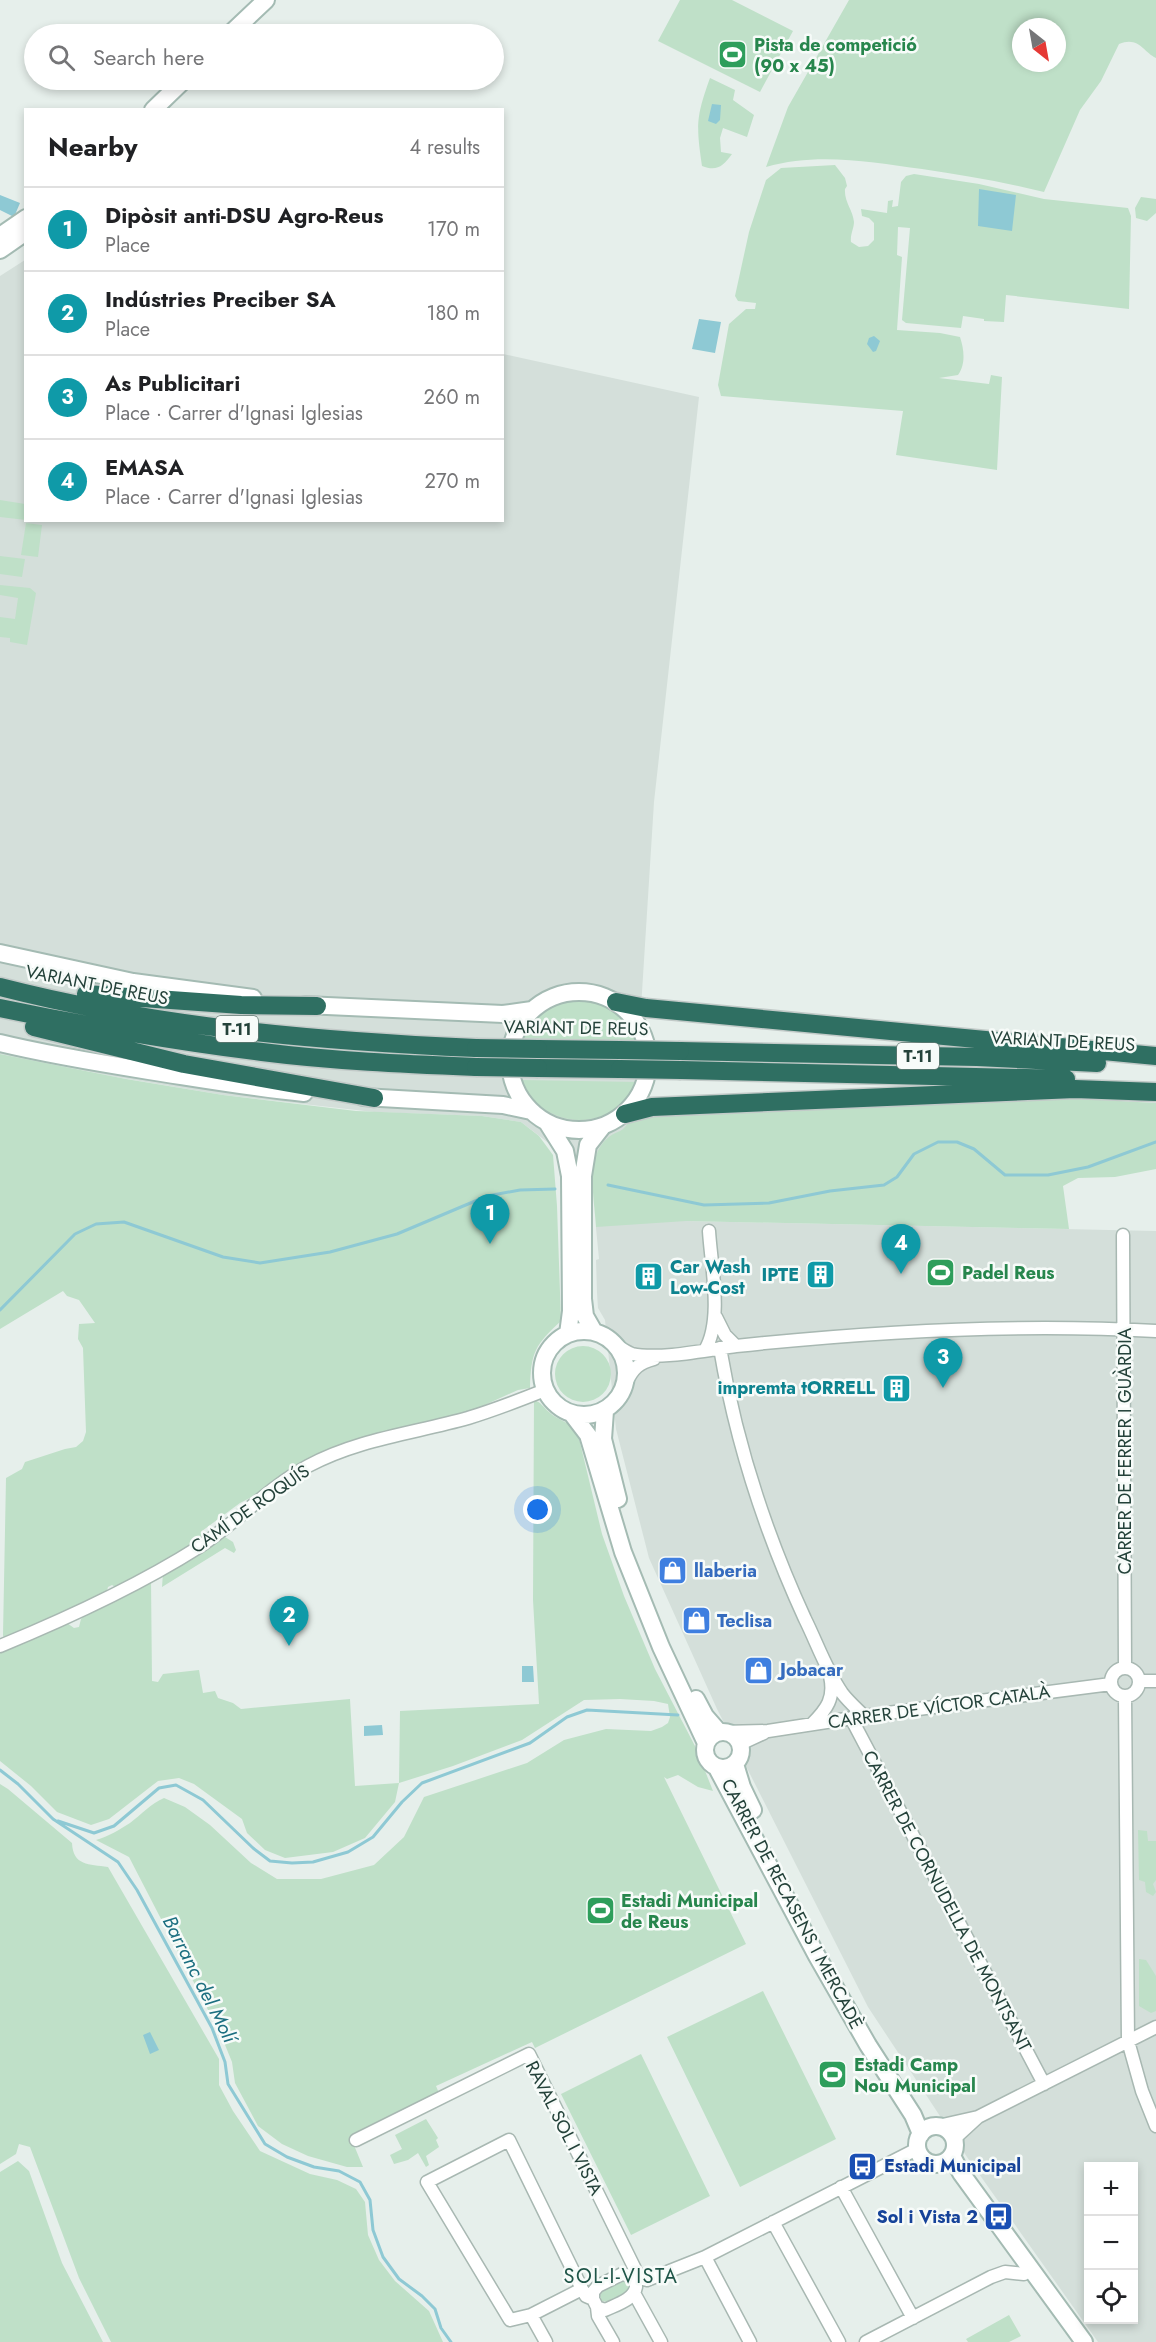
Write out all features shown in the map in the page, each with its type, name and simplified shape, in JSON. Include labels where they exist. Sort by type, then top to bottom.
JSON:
[{"type":"highway","points":[[0,981],[104,997],[242,1005],[317,1006]]},
{"type":"highway","name":"VARIANT DE REUS","points":[[0,987],[44,998],[144,1016],[261,1033],[366,1043],[476,1048],[977,1057],[1156,1067]]},
{"type":"highway","points":[[616,1002],[646,1008],[1156,1056]]},
{"type":"highway","name":"VARIANT DE REUS","points":[[0,1008],[151,1037],[264,1052],[366,1062],[476,1067],[1028,1077],[1156,1085]]},
{"type":"highway","points":[[0,1018],[184,1064],[374,1098]]},
{"type":"highway","points":[[625,1114],[652,1107],[1075,1089],[1156,1092]]},
{"type":"street","points":[[241,24],[266,0]]},
{"type":"street","points":[[155,108],[174,90]]},
{"type":"street","points":[[0,236],[24,219]]},
{"type":"street","points":[[0,250],[24,233]]},
{"type":"street","points":[[0,953],[133,982],[317,1006],[503,1014],[532,1010]]},
{"type":"street","points":[[548,1124],[575,1131],[602,1127],[625,1114],[645,1084],[648,1073],[648,1049],[634,1017],[616,1002],[590,992],[560,994],[545,1001],[532,1010],[517,1030],[510,1060],[516,1091],[531,1111],[548,1124],[565,1151],[570,1176],[571,1311],[568,1334]]},
{"type":"street","points":[[0,1044],[36,1052],[267,1089],[503,1106],[531,1111]]},
{"type":"street","points":[[593,1330],[585,1316],[583,1299],[583,1176],[588,1145],[602,1127]]},
{"type":"street","points":[[705,1350],[712,1337],[716,1317],[709,1231]]},
{"type":"street","name":"CARRER DE FERRER I GUÀRDIA","points":[[1124,1235],[1125,1667]]},
{"type":"street","points":[[716,1317],[725,1335],[736,1347]]},
{"type":"street","points":[[626,1383],[624,1360],[616,1345],[609,1337],[593,1330],[577,1331],[556,1341],[548,1352],[542,1371],[545,1390],[555,1405],[572,1414],[586,1416],[605,1411],[613,1404],[626,1383],[631,1372],[640,1362],[667,1355],[818,1337],[920,1330],[1024,1328],[1156,1331]]},
{"type":"street","points":[[616,1345],[630,1354],[667,1355]]},
{"type":"street","name":"CARRER DE CORNUDELLA DE MONTSANT","points":[[720,1348],[727,1389],[745,1463],[780,1563],[827,1666],[858,1717],[1044,2084]]},
{"type":"street","name":"CAMÍ DE ROQUÍS","points":[[0,1646],[73,1615],[164,1568],[235,1522],[274,1489],[309,1466],[342,1451],[404,1432],[467,1418],[545,1390]]},
{"type":"street","points":[[572,1414],[588,1435],[623,1552],[662,1647],[706,1743],[706,1757],[717,1768],[725,1768],[735,1764],[741,1753],[740,1744],[734,1735],[721,1732],[705,1716],[667,1639],[627,1534],[604,1449],[602,1432],[605,1411]]},
{"type":"street","name":"CARRER DE CORNUDELLA DE MONTSANT","points":[[812,1724],[824,1712],[832,1694],[827,1666]]},
{"type":"street","points":[[1125,1667],[1135,1671],[1139,1681],[1136,1690],[1125,1696],[1114,1691],[1111,1684],[1114,1672],[1125,1667]]},
{"type":"street","points":[[1139,1681],[1156,1681]]},
{"type":"street","name":"CARRER DE VÍCTOR CATALÀ","points":[[721,1732],[768,1731],[1111,1684]]},
{"type":"street","points":[[1125,1696],[1128,2041],[1142,2091],[1156,2126]]},
{"type":"street","name":"CARRER DE VÍCTOR CATALÀ","points":[[740,1744],[768,1731]]},
{"type":"street","points":[[706,1743],[711,1737],[721,1732]]},
{"type":"street","name":"CARRER DE RECASENS I MERCADÈ","points":[[735,1764],[742,1787],[839,1981],[926,2134]]},
{"type":"street","name":"CARRER DE RECASENS I MERCADÈ","points":[[717,1768],[822,1965],[868,2045],[926,2134]]},
{"type":"street","points":[[613,2342],[598,2316],[593,2292],[598,2286],[622,2274],[647,2280],[705,2257],[841,2187],[926,2134],[978,2117],[1156,2027]]},
{"type":"street","name":"RAVAL SOL I VISTA","points":[[356,2140],[529,2054],[635,2269],[633,2277]]},
{"type":"street","points":[[954,2139],[978,2117]]},
{"type":"street","points":[[951,2133],[955,2150],[948,2160],[928,2163],[922,2159],[926,2134],[951,2133]]},
{"type":"street","points":[[582,2289],[531,2315],[510,2320],[427,2182],[509,2140],[582,2289],[585,2296],[605,2310],[634,2293],[636,2285],[633,2277]]},
{"type":"street","points":[[948,2160],[1072,2342]]},
{"type":"street","points":[[948,2160],[961,2173],[1084,2342]]},
{"type":"street","points":[[841,2187],[913,2318]]},
{"type":"street","points":[[773,2222],[839,2342]]},
{"type":"street","points":[[705,2257],[750,2342]]},
{"type":"street","points":[[866,2342],[991,2277],[1005,2272],[1024,2274]]},
{"type":"street","points":[[634,2293],[662,2342]]},
{"type":"street","points":[[531,2315],[546,2342]]},
{"type":"shaded area","points":[[24,261],[24,522],[504,522],[504,354],[699,397],[654,802],[634,1119],[686,1221],[1156,1231],[1156,2342],[1098,2342],[1085,2324],[1138,2324],[1138,2162],[1084,2162],[1084,2322],[967,2157],[868,2007],[717,1709],[649,1558],[616,1429],[605,1320],[598,1308],[597,1180],[521,1122],[482,1116],[374,1112],[223,1095],[0,1054],[0,276]]},
{"type":"green space","name":"Pista de competició (90 x 45)","points":[[680,0],[732,0],[793,31],[760,92],[658,41]]},
{"type":"green space","points":[[849,0],[1156,0],[1156,58],[1136,43],[1119,44],[1101,81],[1080,110],[1044,192],[968,176],[864,161],[805,160],[766,167],[788,107]]},
{"type":"green space","points":[[710,78],[735,90],[733,100],[754,115],[747,137],[723,128],[720,138],[721,152],[732,154],[723,165],[716,168],[702,166],[698,130],[702,102]]},
{"type":"green space","points":[[835,165],[845,178],[847,186],[846,198],[854,222],[851,242],[859,247],[868,246],[874,240],[874,223],[862,216],[861,209],[887,213],[888,201],[893,200],[892,207],[898,206],[901,182],[906,176],[914,174],[979,184],[1044,199],[1128,208],[1131,216],[1129,309],[1006,295],[1004,322],[984,321],[984,319],[963,316],[961,328],[906,323],[902,320],[910,228],[898,227],[897,255],[902,257],[897,330],[960,337],[964,356],[961,371],[958,375],[939,378],[989,384],[991,375],[1002,377],[997,470],[896,455],[903,411],[721,396],[718,385],[729,324],[746,309],[755,309],[756,303],[738,301],[735,296],[749,232],[766,180],[781,168]]},
{"type":"green space","points":[[1141,197],[1156,199],[1156,213],[1147,221],[1136,218],[1135,208]]},
{"type":"green space","points":[[0,500],[24,504],[24,520],[0,517]]},
{"type":"green space","points":[[26,523],[42,525],[38,557],[21,555]]},
{"type":"green space","points":[[0,556],[25,559],[22,577],[0,574]]},
{"type":"green space","points":[[0,585],[30,588],[36,593],[27,645],[10,642],[10,638],[0,637],[0,617],[15,619],[18,598],[0,595]]},
{"type":"green space","points":[[580,999],[600,1004],[614,1012],[626,1024],[636,1041],[522,1038],[545,1010],[560,1003]]},
{"type":"green space","points":[[0,1054],[126,1079],[223,1095],[356,1111],[482,1116],[521,1122],[539,1136],[553,1155],[561,1321],[536,1350],[533,1357],[530,1388],[518,1390],[476,1409],[364,1440],[240,1503],[202,1531],[202,1540],[117,1588],[112,1585],[108,1587],[106,1594],[4,1639],[6,1478],[22,1469],[25,1462],[76,1447],[83,1441],[86,1432],[83,1348],[78,1339],[79,1324],[95,1323],[79,1300],[67,1296],[63,1291],[0,1329]]},
{"type":"green space","points":[[521,1080],[638,1082],[627,1099],[615,1109],[591,1119],[579,1120],[567,1119],[543,1109],[533,1100]]},
{"type":"green space","points":[[1064,1098],[1156,1103],[1156,1169],[1115,1177],[1078,1178],[1063,1186],[1069,1229],[686,1221],[596,1227],[593,1185],[595,1159],[600,1147],[608,1138],[630,1122],[640,1118],[657,1114],[862,1108]]},
{"type":"green space","points":[[577,1346],[589,1346],[599,1350],[607,1358],[611,1374],[607,1390],[599,1398],[589,1402],[577,1402],[567,1398],[559,1390],[555,1380],[555,1368],[559,1358],[567,1350]]},
{"type":"green space","points":[[534,1400],[552,1415],[577,1430],[602,1534],[624,1596],[655,1669],[696,1748],[713,1791],[698,1787],[678,1775],[667,1779],[664,1777],[746,1944],[535,2048],[532,2042],[436,2086],[439,2093],[351,2138],[363,2167],[347,2167],[308,2156],[282,2144],[258,2126],[235,2083],[232,2062],[221,2035],[129,1857],[96,1840],[126,1826],[150,1806],[164,1798],[185,1807],[210,1825],[251,1863],[277,1879],[321,1879],[374,1865],[404,1837],[424,1797],[527,1763],[564,1740],[606,1729],[651,1731],[662,1727],[668,1723],[670,1717],[668,1704],[620,1699],[584,1700],[522,1740],[399,1783],[400,1711],[539,1704],[533,1600]]},
{"type":"green space","points":[[225,1537],[233,1542],[236,1550],[234,1553],[225,1548],[162,1587],[163,1573]]},
{"type":"green space","points":[[151,1580],[152,1681],[158,1682],[163,1674],[199,1670],[203,1693],[215,1691],[218,1698],[233,1703],[241,1709],[350,1699],[355,1786],[399,1783],[395,1802],[365,1838],[333,1852],[285,1858],[265,1850],[247,1833],[242,1819],[194,1784],[179,1778],[158,1781],[109,1819],[91,1825],[57,1812],[31,1786],[0,1761],[0,1653],[67,1623],[74,1628],[79,1627],[81,1619],[87,1613]]},
{"type":"green space","points":[[0,1784],[72,1843],[75,1856],[79,1860],[108,1867],[219,2059],[219,2085],[233,2111],[260,2151],[310,2174],[337,2180],[356,2189],[365,2202],[368,2235],[379,2260],[395,2281],[429,2311],[443,2342],[111,2342],[79,2278],[30,2147],[19,2144],[16,2154],[0,2164]]},
{"type":"green space","points":[[1138,1830],[1147,1831],[1148,1841],[1156,1841],[1156,1880],[1153,1884],[1156,1892],[1153,1896],[1146,1892],[1145,1882],[1139,1880]]},
{"type":"green space","points":[[1139,1959],[1146,1960],[1156,1976],[1156,2011],[1151,2013],[1139,2006]]},
{"type":"green space","points":[[763,1991],[836,2139],[740,2187],[667,2037]]},
{"type":"green space","points":[[641,2054],[710,2196],[631,2235],[561,2094]]},
{"type":"green space","points":[[426,2119],[438,2138],[436,2140],[439,2147],[426,2156],[429,2165],[426,2167],[418,2153],[408,2160],[394,2164],[390,2155],[402,2149],[395,2135]]},
{"type":"green space","points":[[18,2161],[29,2171],[62,2263],[103,2342],[0,2342],[0,2172]]},
{"type":"green space","points":[[621,2281],[629,2286],[627,2293],[610,2302],[601,2301],[600,2295],[604,2290]]},
{"type":"green space","points":[[1009,2315],[1021,2336],[1009,2342],[968,2342],[966,2339]]},
{"type":"water","points":[[712,104],[721,105],[720,120],[716,124],[708,121]]},
{"type":"water","points":[[979,189],[1016,195],[1012,231],[978,226]]},
{"type":"water","points":[[0,195],[20,203],[14,217],[0,210]]},
{"type":"water","points":[[699,319],[721,322],[715,353],[692,349]]},
{"type":"water","points":[[874,336],[880,341],[876,351],[873,352],[867,344],[869,338]]},
{"type":"water","points":[[522,1666],[533,1666],[534,1682],[522,1682]]},
{"type":"water","points":[[382,1725],[383,1735],[364,1736],[364,1726]]},
{"type":"water","points":[[150,2032],[159,2050],[150,2054],[143,2035]]},
{"type":"waterway","points":[[608,1185],[704,1205],[769,1203],[830,1191],[884,1185],[897,1177],[914,1154],[938,1142],[957,1142],[974,1149],[1005,1175],[1048,1175],[1088,1167],[1156,1142]]},
{"type":"waterway","points":[[0,1310],[75,1234],[96,1224],[124,1222],[223,1257],[260,1263],[330,1252],[397,1234],[487,1196],[520,1190],[555,1189]]},
{"type":"waterway","points":[[58,1821],[94,1833],[114,1826],[159,1788],[176,1785],[203,1800],[253,1848],[270,1861],[313,1862],[348,1852],[373,1837],[402,1802],[422,1783],[530,1743],[567,1717],[587,1710],[678,1715]]},
{"type":"waterway","name":"Barranc del Molí","points":[[0,1770],[18,1784],[53,1819],[118,1862],[137,1890],[212,2028],[225,2062],[228,2084],[265,2144],[287,2157],[314,2167],[339,2171],[360,2182],[370,2200],[373,2230],[383,2257],[399,2279],[435,2309],[441,2328],[451,2342]]},
{"type":"place","name":"Pista de competició (90 x 45)","points":[[733,55]]},
{"type":"place","name":"Dipòsit anti-DSU Agro-Reus","points":[[490,1244]]},
{"type":"place","name":"Padel Reus","points":[[941,1273]]},
{"type":"place","name":"EMASA","points":[[901,1274]]},
{"type":"place","name":"IPTE","points":[[820,1275]]},
{"type":"place","name":"Car Wash Low-Cost","points":[[649,1277]]},
{"type":"place","name":"impremta tORRELL","points":[[896,1388]]},
{"type":"place","name":"As Publicitari","points":[[943,1388]]},
{"type":"place","name":"llaberia","points":[[673,1571]]},
{"type":"place","name":"Teclisa","points":[[696,1621]]},
{"type":"place","name":"Indústries Preciber SA","points":[[289,1646]]},
{"type":"place","name":"Jobacar","points":[[759,1670]]},
{"type":"place","name":"Estadi Municipal de Reus","points":[[600,1911]]},
{"type":"place","name":"Estadi Camp Nou Municipal","points":[[833,2075]]},
{"type":"place","name":"Estadi Municipal","points":[[863,2166]]},
{"type":"place","name":"Sol i Vista 2","points":[[999,2217]]},
{"type":"district","name":"SOL-I-VISTA","points":[[621,2276]]}]
